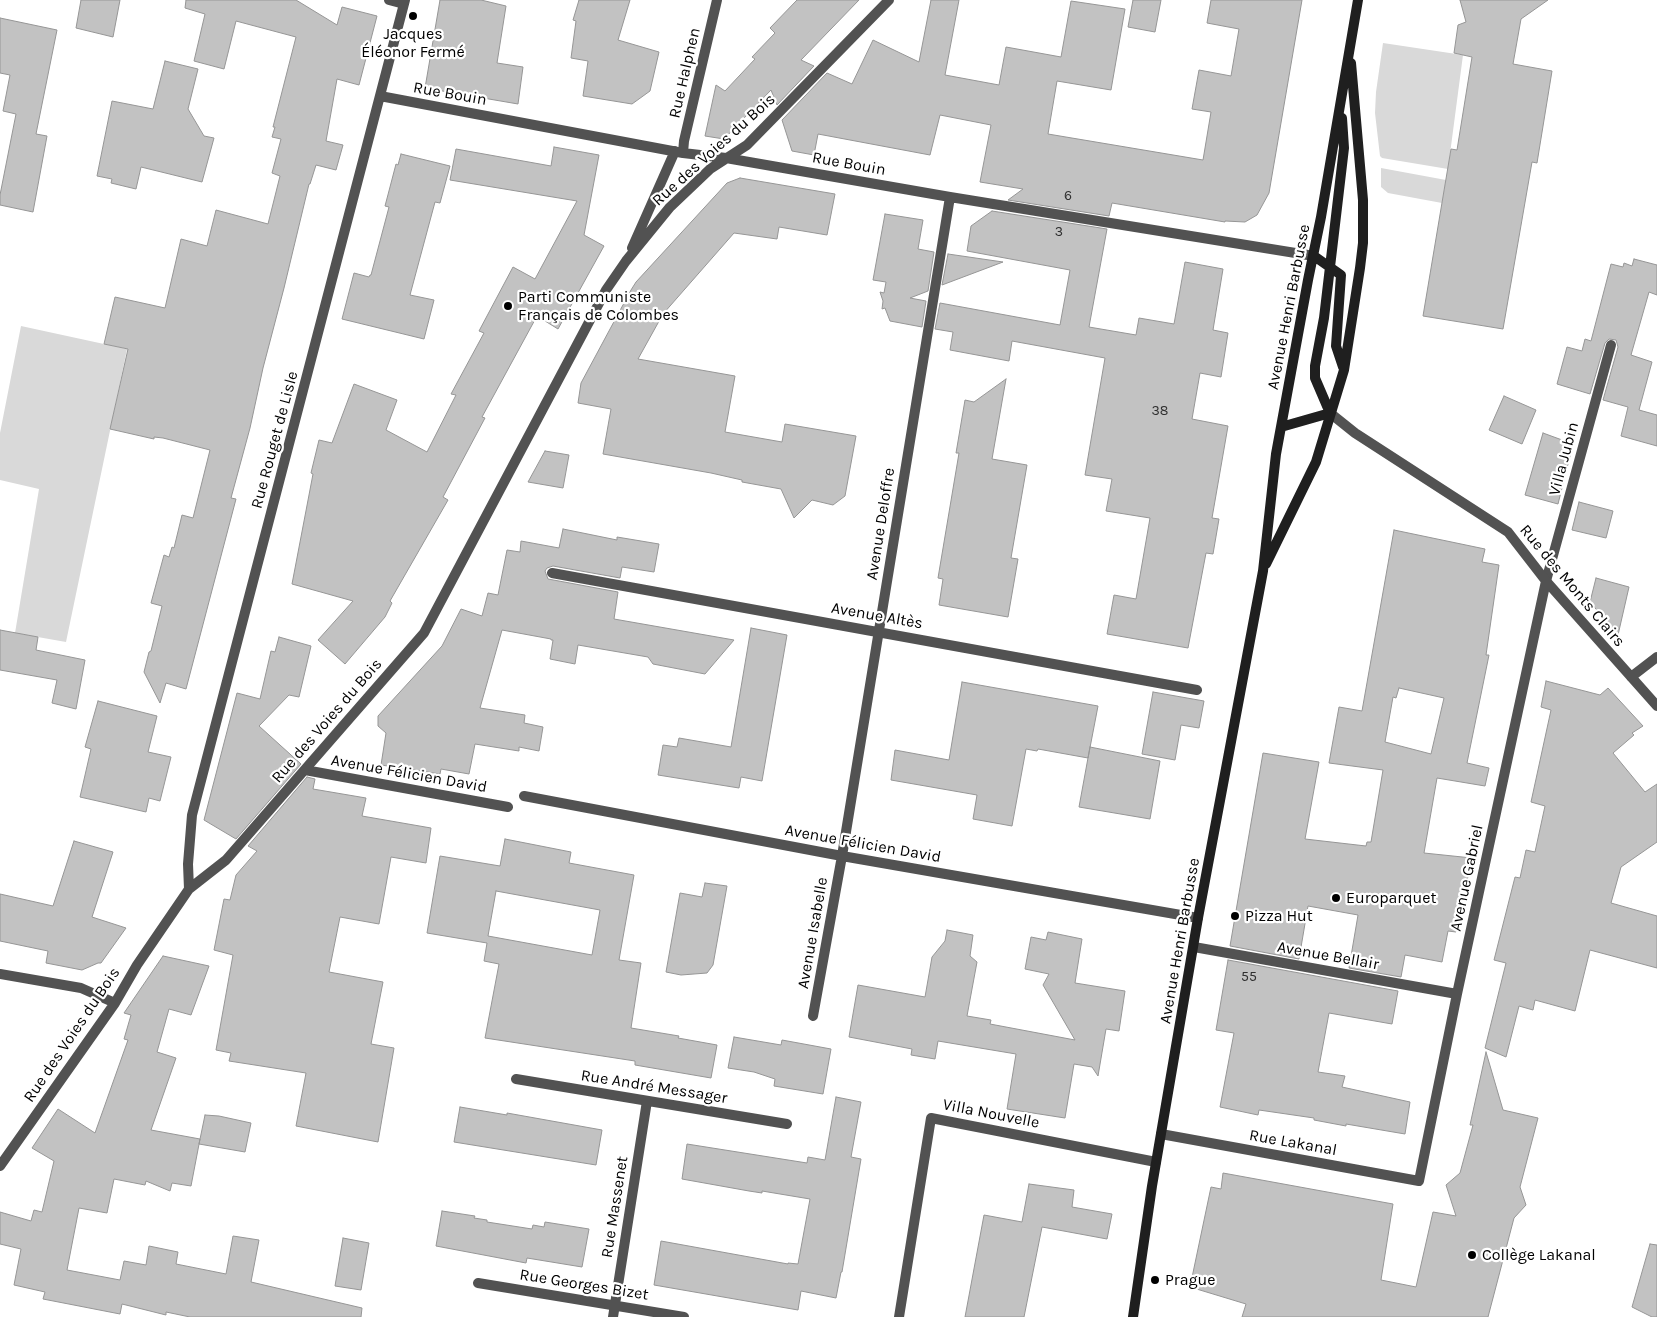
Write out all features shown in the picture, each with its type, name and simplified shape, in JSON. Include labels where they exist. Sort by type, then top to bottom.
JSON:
[{"type":"main road","name":"Avenue Henri Barbusse","points":[[1133,1317],[1156,1162],[1198,918],[1263,572],[1276,454],[1314,256],[1358,0]]},
{"type":"main road","name":"Avenue Henri Barbusse","points":[[1263,572],[1316,462],[1344,370],[1362,252],[1364,200],[1350,49]]},
{"type":"main road","points":[[1281,427],[1330,413],[1315,378],[1315,366],[1324,318],[1344,148],[1341,99]]},
{"type":"main road","points":[[1314,256],[1341,275],[1336,346],[1344,370]]},
{"type":"street","points":[[389,0],[405,2]]},
{"type":"street","name":"Rue Halphen","points":[[679,152],[684,141],[717,0]]},
{"type":"street","name":"Rue des Voies du Bois","points":[[0,1166],[115,1003],[137,966],[189,889],[226,860],[424,632],[606,290],[626,261],[670,207],[710,169],[747,144],[889,0]]},
{"type":"street","name":"Rue Rouget de Lisle","points":[[189,889],[188,864],[192,815],[405,2]]},
{"type":"street","name":"Rue Bouin","points":[[380,96],[679,152],[726,158],[950,197],[1314,256]]},
{"type":"street","name":"Rue des Voies du Bois","points":[[626,261],[679,152]]},
{"type":"street","name":"Avenue Deloffre","points":[[842,856],[950,197]]},
{"type":"street","name":"Villa Jubin","points":[[1546,581],[1611,345]]},
{"type":"street","name":"Rue des Monts Clairs","points":[[1330,413],[1355,433],[1508,532],[1546,581],[1657,706]]},
{"type":"street","name":"Avenue Altès","points":[[552,573],[1197,690]]},
{"type":"street","name":"Avenue Gabriel","points":[[1419,1181],[1457,994],[1546,581]]},
{"type":"street","points":[[1631,677],[1657,657]]},
{"type":"street","name":"Avenue Félicien David","points":[[305,770],[508,807]]},
{"type":"street","name":"Avenue Félicien David","points":[[524,796],[842,856],[1198,918]]},
{"type":"street","name":"Avenue Isabelle","points":[[813,1016],[842,856]]},
{"type":"street","name":"Avenue Bellair","points":[[1194,947],[1457,994]]},
{"type":"street","points":[[0,974],[81,988],[115,1003]]},
{"type":"street","name":"Rue André Messager","points":[[516,1079],[786,1124]]},
{"type":"street","name":"Rue Massenet","points":[[613,1317],[647,1101]]},
{"type":"street","name":"Villa Nouvelle","points":[[899,1317],[931,1118],[1156,1162]]},
{"type":"street","name":"Rue Lakanal","points":[[1161,1134],[1419,1181]]},
{"type":"street","name":"Rue Georges Bizet","points":[[478,1283],[684,1317]]},
{"type":"shaded area","points":[[1383,43],[1463,55],[1448,169],[1382,158],[1380,156],[1375,113]]},
{"type":"shaded area","points":[[1381,168],[1446,180],[1442,203],[1388,193],[1381,187]]},
{"type":"shaded area","points":[[21,326],[127,349],[66,642],[15,633],[39,489],[0,480],[0,433]]},
{"type":"building","points":[[81,0],[120,0],[113,37],[76,28]]},
{"type":"building","points":[[186,0],[296,0],[337,25],[342,7],[377,16],[359,85],[337,79],[326,141],[343,145],[336,170],[316,165],[309,184],[250,428],[231,498],[236,499],[186,689],[166,683],[160,703],[144,672],[162,606],[151,603],[164,555],[169,557],[172,547],[174,548],[182,515],[193,518],[210,450],[163,438],[154,437],[154,439],[110,429],[128,349],[104,344],[115,297],[165,308],[181,239],[207,246],[216,210],[268,224],[280,176],[272,173],[281,139],[272,137],[275,127],[273,127],[296,37],[236,21],[224,69],[194,61],[205,14],[185,8]]},
{"type":"building","points":[[440,0],[481,0],[506,6],[497,63],[523,67],[518,104],[425,88]]},
{"type":"building","points":[[579,0],[630,0],[618,40],[659,52],[650,91],[632,104],[583,96],[588,61],[571,58],[576,21],[573,20]]},
{"type":"building","points":[[797,0],[859,0],[801,60],[814,66],[777,105],[771,90],[724,139],[705,136],[716,85],[725,91],[755,59],[752,57],[775,33],[770,28]]},
{"type":"building","points":[[931,0],[959,0],[945,75],[999,85],[1006,47],[1061,57],[1071,1],[1125,9],[1111,90],[1057,81],[1048,134],[1203,160],[1211,112],[1192,109],[1199,70],[1231,76],[1239,29],[1207,23],[1211,0],[1302,0],[1269,193],[1257,215],[1245,222],[1225,222],[1112,203],[1109,216],[1008,200],[1023,189],[980,182],[991,125],[940,115],[930,155],[818,134],[814,155],[792,151],[782,120],[827,73],[852,84],[873,40],[919,62]]},
{"type":"building","points":[[1133,0],[1161,0],[1155,32],[1128,27]]},
{"type":"building","points":[[1460,0],[1548,0],[1521,19],[1513,64],[1552,71],[1537,163],[1532,162],[1503,329],[1423,316],[1451,149],[1457,150],[1472,57],[1454,53],[1458,25],[1466,22]]},
{"type":"building","points":[[0,18],[57,30],[36,134],[47,136],[33,212],[0,205],[0,195],[16,114],[3,111],[10,75],[0,73]]},
{"type":"building","points":[[165,61],[198,69],[188,109],[204,136],[214,138],[202,182],[141,167],[136,189],[111,183],[112,179],[97,176],[112,101],[153,109]]},
{"type":"building","points":[[554,147],[599,155],[584,235],[604,246],[558,329],[537,316],[482,417],[485,418],[443,497],[448,500],[390,601],[392,603],[385,617],[345,664],[318,640],[353,601],[292,584],[313,474],[311,473],[319,440],[332,443],[354,384],[397,400],[386,430],[427,452],[456,395],[451,394],[484,333],[479,331],[513,267],[535,279],[577,201],[450,180],[456,149],[551,166]]},
{"type":"building","points":[[401,154],[450,166],[440,203],[435,202],[410,295],[434,300],[424,339],[342,319],[354,273],[369,277],[371,275],[389,207],[385,206],[396,164],[398,165]]},
{"type":"building","points":[[740,178],[835,194],[827,235],[779,227],[777,239],[734,233],[663,314],[638,359],[735,376],[725,432],[782,442],[785,424],[856,436],[845,496],[833,505],[812,500],[794,518],[781,489],[742,482],[742,480],[711,473],[603,454],[611,409],[578,403],[581,383],[636,282],[727,183]]},
{"type":"building","points":[[992,211],[1107,229],[1089,327],[1136,335],[1139,318],[1174,324],[1185,262],[1223,269],[1213,330],[1228,333],[1221,377],[1200,373],[1192,419],[1228,426],[1212,518],[1219,519],[1213,554],[1206,553],[1188,648],[1107,634],[1114,595],[1136,599],[1150,518],[1106,511],[1112,479],[1085,475],[1105,358],[1012,341],[1009,361],[950,350],[953,332],[935,329],[940,303],[1060,325],[1070,270],[967,251],[971,226]]},
{"type":"building","points":[[885,214],[923,220],[918,249],[934,252],[928,291],[910,298],[926,301],[922,327],[890,321],[885,308],[882,309],[883,301],[880,292],[884,293],[886,282],[873,280]]},
{"type":"building","points":[[948,254],[1003,262],[942,285]]},
{"type":"building","points":[[1634,259],[1657,265],[1657,295],[1649,292],[1631,355],[1652,362],[1639,410],[1657,415],[1657,446],[1621,436],[1628,407],[1603,400],[1618,347],[1616,340],[1609,339],[1605,343],[1590,394],[1557,384],[1567,347],[1582,351],[1585,339],[1591,341],[1611,264],[1623,267],[1624,263],[1632,266]]},
{"type":"building","points":[[1006,379],[992,459],[1027,465],[1011,558],[1018,559],[1008,617],[939,605],[943,579],[938,578],[959,453],[956,453],[965,400],[974,402]]},
{"type":"building","points":[[1504,396],[1536,410],[1522,444],[1489,430]]},
{"type":"building","points":[[1543,433],[1573,444],[1558,504],[1525,495]]},
{"type":"building","points":[[545,451],[569,455],[563,488],[528,482]]},
{"type":"building","points":[[1579,502],[1613,511],[1606,538],[1572,530]]},
{"type":"building","points":[[563,529],[617,540],[617,537],[659,544],[654,572],[622,567],[620,578],[553,566],[545,571],[548,579],[618,592],[614,619],[734,640],[705,674],[653,664],[648,657],[578,645],[575,664],[550,659],[553,640],[502,630],[480,708],[525,715],[524,723],[543,727],[539,751],[519,747],[519,751],[475,744],[469,774],[441,769],[440,774],[381,765],[386,733],[378,726],[378,716],[442,646],[461,609],[482,616],[488,593],[498,595],[507,550],[520,552],[521,541],[559,548]]},
{"type":"building","points":[[1394,530],[1485,549],[1482,562],[1499,565],[1486,655],[1489,655],[1467,763],[1489,768],[1485,786],[1437,778],[1424,853],[1472,858],[1456,932],[1448,931],[1442,962],[1405,955],[1401,977],[1349,968],[1358,915],[1308,906],[1299,959],[1230,946],[1263,753],[1319,762],[1305,839],[1366,846],[1367,842],[1371,842],[1383,770],[1329,763],[1339,707],[1362,711]],"holes":[[[1399,688],[1444,698],[1431,754],[1385,742],[1393,697],[1396,698]]]},
{"type":"building","points":[[1596,578],[1629,587],[1618,635],[1590,602]]},
{"type":"building","points":[[751,628],[787,635],[762,781],[741,777],[739,788],[658,775],[663,745],[677,747],[679,738],[731,747]]},
{"type":"building","points":[[0,630],[38,637],[36,650],[85,660],[76,709],[52,703],[57,680],[0,670]]},
{"type":"building","points":[[279,637],[311,646],[299,697],[289,695],[259,726],[301,764],[236,839],[204,820],[237,693],[260,699],[271,651],[275,652]]},
{"type":"building","points":[[1546,681],[1600,695],[1608,688],[1643,726],[1632,733],[1634,735],[1613,753],[1645,792],[1657,784],[1657,842],[1621,867],[1611,903],[1657,916],[1657,968],[1590,950],[1575,1011],[1535,1000],[1533,1010],[1519,1006],[1506,1057],[1485,1048],[1506,963],[1494,960],[1515,877],[1520,878],[1526,850],[1535,852],[1545,806],[1531,802],[1551,710],[1541,707]]},
{"type":"building","points":[[962,682],[1098,706],[1088,758],[1038,749],[1037,751],[1026,749],[1012,826],[973,819],[977,795],[891,780],[895,750],[949,760]]},
{"type":"building","points":[[1153,692],[1204,701],[1199,728],[1181,725],[1175,760],[1142,754]]},
{"type":"building","points":[[98,701],[157,716],[148,752],[171,757],[160,801],[149,798],[146,812],[80,797],[91,749],[85,747]]},
{"type":"building","points":[[1090,747],[1160,761],[1150,819],[1079,807]]},
{"type":"building","points":[[307,777],[315,779],[313,789],[366,798],[362,816],[431,828],[426,863],[391,857],[379,924],[340,917],[329,972],[383,982],[371,1044],[394,1048],[378,1142],[296,1126],[306,1073],[229,1061],[231,1053],[216,1050],[233,955],[214,950],[224,899],[230,900],[236,875],[257,851],[248,846]]},
{"type":"building","points":[[505,839],[571,852],[569,863],[634,875],[619,960],[641,963],[631,1028],[717,1045],[711,1078],[635,1065],[635,1061],[485,1038],[499,964],[484,961],[487,943],[427,933],[440,856],[500,866]],"holes":[[[496,891],[600,910],[592,955],[488,936]]]},
{"type":"building","points":[[74,841],[113,852],[92,917],[126,928],[101,963],[82,970],[46,963],[48,951],[0,941],[0,894],[53,906]]},
{"type":"building","points":[[705,883],[727,886],[713,965],[707,973],[681,975],[666,972],[680,893],[702,897]]},
{"type":"building","points":[[947,930],[973,935],[970,956],[977,962],[967,1016],[991,1020],[990,1024],[1075,1040],[1043,985],[1049,974],[1025,969],[1031,937],[1046,940],[1048,932],[1082,939],[1075,983],[1125,991],[1119,1031],[1106,1029],[1098,1076],[1092,1067],[1074,1064],[1065,1118],[1007,1109],[1016,1054],[938,1041],[935,1059],[911,1055],[912,1049],[849,1037],[858,985],[925,997],[932,957],[945,941]]},
{"type":"building","points":[[163,956],[209,966],[191,1015],[169,1009],[157,1052],[176,1058],[151,1130],[200,1139],[191,1186],[172,1183],[170,1191],[146,1181],[145,1185],[114,1179],[107,1213],[79,1208],[67,1270],[120,1280],[124,1261],[146,1265],[149,1246],[178,1252],[176,1264],[226,1274],[233,1236],[259,1240],[251,1282],[362,1308],[361,1317],[190,1317],[166,1312],[166,1315],[122,1304],[120,1314],[43,1299],[45,1292],[14,1285],[21,1249],[0,1244],[0,1212],[31,1221],[34,1210],[42,1212],[54,1161],[32,1148],[58,1109],[95,1133],[128,1040],[124,1039],[131,1015],[124,1013]]},
{"type":"building","points":[[1228,960],[1398,991],[1392,1024],[1329,1013],[1318,1072],[1345,1076],[1342,1087],[1410,1102],[1405,1134],[1346,1124],[1346,1126],[1314,1120],[1314,1118],[1259,1110],[1258,1115],[1220,1107],[1234,1033],[1216,1030]]},
{"type":"building","points":[[734,1037],[781,1045],[782,1040],[831,1049],[823,1094],[774,1086],[775,1079],[754,1072],[728,1068]]},
{"type":"building","points":[[1486,1052],[1503,1110],[1538,1118],[1520,1187],[1526,1205],[1514,1218],[1488,1317],[1242,1317],[1246,1304],[1190,1287],[1211,1187],[1221,1189],[1223,1173],[1393,1204],[1381,1280],[1416,1287],[1433,1212],[1456,1216],[1446,1185],[1460,1173],[1473,1125],[1470,1125]]},
{"type":"building","points":[[836,1097],[861,1102],[851,1157],[861,1159],[836,1298],[801,1291],[798,1310],[654,1285],[661,1241],[788,1264],[798,1264],[810,1199],[762,1191],[762,1193],[749,1191],[682,1179],[687,1144],[807,1163],[808,1157],[825,1160]]},
{"type":"building","points":[[460,1107],[507,1115],[507,1113],[602,1130],[596,1165],[454,1142]]},
{"type":"building","points":[[205,1115],[251,1123],[245,1152],[199,1144]]},
{"type":"building","points":[[1029,1184],[1074,1190],[1072,1207],[1112,1214],[1107,1239],[1042,1227],[1024,1317],[965,1317],[984,1215],[1022,1222]]},
{"type":"building","points":[[442,1211],[475,1216],[474,1218],[487,1220],[487,1222],[532,1229],[533,1225],[544,1227],[545,1222],[589,1229],[582,1267],[527,1258],[526,1263],[436,1246]]},
{"type":"building","points":[[343,1238],[369,1243],[361,1290],[335,1286]]},
{"type":"building","points":[[1650,1244],[1657,1245],[1657,1317],[1652,1317],[1632,1307]]},
{"type":"place","name":"Jacques Éléonor Fermé","points":[[413,16]]},
{"type":"place","name":"Parti Communiste Français de Colombes","points":[[508,306]]},
{"type":"place","name":"Europarquet","points":[[1336,898]]},
{"type":"place","name":"Pizza Hut","points":[[1235,916]]},
{"type":"place","name":"Collège Lakanal","points":[[1472,1255]]},
{"type":"place","name":"Prague","points":[[1155,1280]]}]
